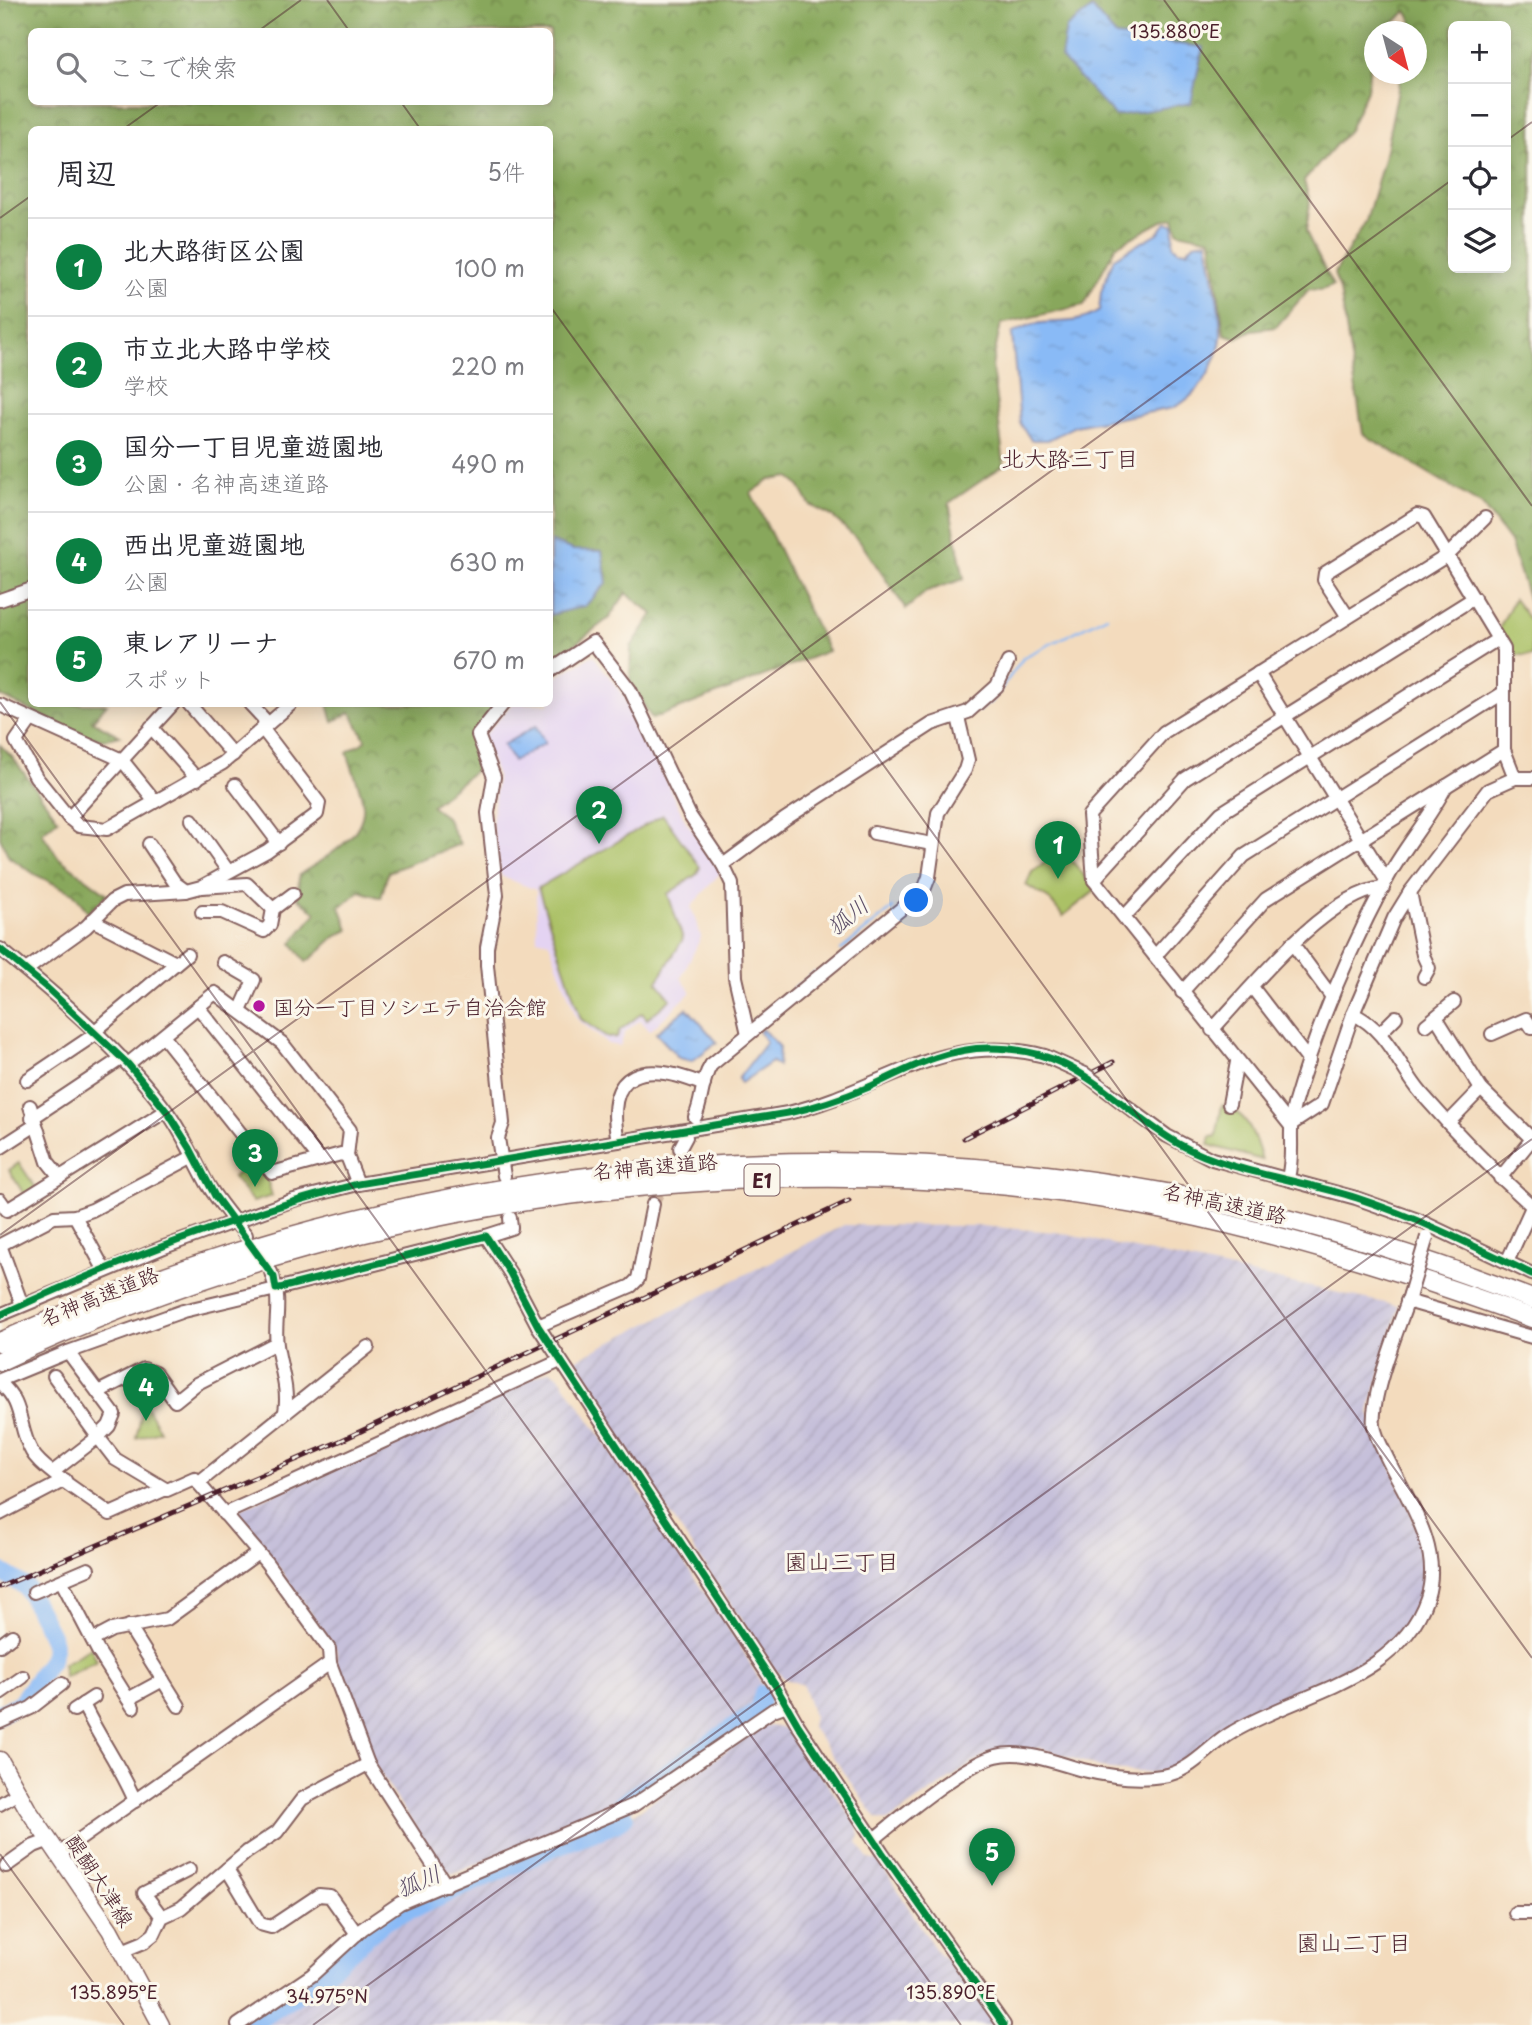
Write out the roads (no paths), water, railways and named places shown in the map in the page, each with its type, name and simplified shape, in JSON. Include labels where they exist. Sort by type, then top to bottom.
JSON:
[{"type":"highway","name":"名神高速道路","points":[[0,1342],[150,1279],[231,1252],[380,1212],[520,1184],[642,1169],[740,1163],[905,1163],[991,1168],[1093,1181],[1252,1211],[1329,1231],[1433,1262],[1532,1299]]},
{"type":"highway","name":"名神高速道路","points":[[0,1361],[162,1294],[272,1258],[383,1228],[490,1207],[648,1186],[825,1178],[989,1184],[1101,1199],[1197,1217],[1327,1250],[1428,1280],[1532,1318]]},
{"type":"main road","name":"醍醐大津線","points":[[0,1760],[18,1793],[122,1951],[161,2025]]},
{"type":"street","points":[[1348,617],[1324,580],[1325,573],[1417,515],[1424,517],[1504,649],[1504,750],[1515,778]]},
{"type":"street","points":[[1290,1125],[1094,880],[1089,815],[1164,732],[1448,555],[1485,518]]},
{"type":"street","points":[[0,600],[28,590]]},
{"type":"street","points":[[1094,880],[1185,779],[1474,598]]},
{"type":"street","points":[[1124,917],[1221,813],[1498,639]]},
{"type":"street","points":[[553,669],[593,642],[630,690],[690,816],[732,884],[735,977],[748,1034]]},
{"type":"street","points":[[723,866],[785,819],[932,724],[958,717],[989,695],[1008,662]]},
{"type":"street","points":[[1258,673],[1361,839],[1385,884]]},
{"type":"street","points":[[1155,957],[1244,856],[1503,692]]},
{"type":"street","points":[[0,705],[122,760],[155,801]]},
{"type":"street","points":[[69,818],[170,707]]},
{"type":"street","points":[[192,707],[233,755]]},
{"type":"street","points":[[201,887],[279,843],[317,814],[319,803],[265,727],[264,719],[253,707]]},
{"type":"street","points":[[30,720],[16,741],[19,751],[69,818],[79,826],[107,830],[197,779],[233,755],[288,707]]},
{"type":"street","points":[[501,707],[478,735],[494,777],[488,813],[497,895],[487,956],[503,1123],[498,1138],[504,1176]]},
{"type":"street","points":[[695,1117],[702,1104],[705,1074],[711,1065],[923,890],[929,877],[938,813],[965,770],[968,760],[958,717]]},
{"type":"street","points":[[152,727],[197,779]]},
{"type":"street","points":[[1182,992],[1266,899],[1504,750]]},
{"type":"street","points":[[1290,1125],[1322,1104],[1353,1014],[1394,918],[1410,892],[1477,801],[1497,783],[1515,778],[1532,778]]},
{"type":"street","points":[[235,785],[279,843]]},
{"type":"street","points":[[1288,1178],[1294,1148],[1290,1125],[1332,997],[1385,884],[1446,786]]},
{"type":"street","points":[[192,820],[228,871]]},
{"type":"street","points":[[874,833],[932,844]]},
{"type":"street","points":[[149,844],[175,883],[186,891]]},
{"type":"street","points":[[26,970],[92,920],[111,901],[124,895],[247,884],[273,909]]},
{"type":"street","points":[[1212,1030],[1292,943],[1368,889],[1385,884]]},
{"type":"street","points":[[1410,892],[1423,955],[1429,968],[1424,977]]},
{"type":"street","points":[[202,912],[222,912],[264,930],[270,925],[273,909],[293,894]]},
{"type":"street","points":[[92,920],[176,963]]},
{"type":"street","points":[[1292,943],[1332,997]]},
{"type":"street","points":[[0,949],[96,1032],[125,1061],[166,1111],[215,1196],[246,1235]]},
{"type":"street","points":[[27,1080],[96,1032],[187,954]]},
{"type":"street","points":[[223,962],[254,981],[240,1011]]},
{"type":"street","points":[[1252,987],[1309,1061]]},
{"type":"street","points":[[0,1148],[32,1116],[163,1036],[215,993],[282,1043],[351,1130],[347,1156],[358,1184]]},
{"type":"street","points":[[1454,1002],[1431,1021],[1482,1089],[1532,1139],[1500,1178]]},
{"type":"street","points":[[198,1007],[320,1160]]},
{"type":"street","points":[[1353,1014],[1381,1032],[1408,1078],[1500,1178],[1532,1206],[1507,1262]]},
{"type":"street","points":[[1381,1032],[1396,1017]]},
{"type":"street","points":[[1492,1034],[1526,1018],[1532,1028]]},
{"type":"street","points":[[163,1036],[272,1172],[347,1156]]},
{"type":"street","points":[[0,1315],[105,1271],[294,1200],[358,1184],[804,1110],[849,1095],[916,1064],[953,1052],[1006,1049],[1045,1056],[1085,1074],[1167,1136],[1195,1152],[1356,1198],[1532,1274]]},
{"type":"street","points":[[1229,1104],[1237,1062]]},
{"type":"street","points":[[618,1141],[615,1104],[624,1085],[636,1075],[660,1071],[704,1085]]},
{"type":"street","points":[[1448,1123],[1482,1089]]},
{"type":"street","points":[[0,1200],[7,1210],[166,1111]]},
{"type":"street","points":[[32,1116],[48,1162],[60,1177]]},
{"type":"street","points":[[22,1305],[0,1245],[54,1217],[75,1216],[194,1156]]},
{"type":"street","points":[[538,1326],[631,1286],[638,1279],[653,1204]]},
{"type":"street","points":[[75,1216],[105,1271]]},
{"type":"street","points":[[446,1885],[368,1764],[330,1663],[329,1649],[258,1553],[194,1478],[110,1514],[43,1465],[33,1453],[24,1435],[20,1409],[11,1392],[0,1381],[68,1352],[183,1311],[486,1236],[511,1228],[510,1218]]},
{"type":"street","points":[[874,1839],[974,1765],[996,1756],[1023,1755],[1120,1775],[1161,1777],[1181,1771],[1233,1731],[1373,1665],[1396,1646],[1422,1612],[1430,1578],[1427,1541],[1379,1441],[1374,1423],[1378,1393],[1429,1231]]},
{"type":"street","points":[[486,1236],[560,1361],[874,1839],[1003,2025]]},
{"type":"street","points":[[271,1272],[280,1308],[276,1343],[287,1398],[285,1412]]},
{"type":"street","points":[[1408,1298],[1532,1337]]},
{"type":"street","points":[[98,1392],[109,1383],[144,1369],[155,1373],[176,1401],[196,1384],[276,1343]]},
{"type":"street","points":[[198,1483],[368,1347]]},
{"type":"street","points":[[54,1471],[98,1437],[109,1426],[114,1414],[68,1352]]},
{"type":"street","points":[[224,1514],[560,1361]]},
{"type":"street","points":[[54,1376],[115,1459],[166,1489]]},
{"type":"street","points":[[0,1514],[65,1480]]},
{"type":"street","points":[[93,1640],[112,1630],[167,1619],[258,1553]]},
{"type":"street","points":[[34,1592],[88,1569]]},
{"type":"street","points":[[62,1582],[130,1703],[163,1681]]},
{"type":"street","points":[[129,1626],[180,1706]]},
{"type":"street","points":[[0,1644],[12,1636]]},
{"type":"street","points":[[59,1854],[330,1663]]},
{"type":"street","points":[[0,1693],[23,1677]]},
{"type":"street","points":[[0,1722],[31,1708],[62,1684]]},
{"type":"street","points":[[83,1704],[126,1778],[135,1801]]},
{"type":"street","points":[[238,2025],[312,1975],[357,1934],[400,1903],[634,1805],[773,1710],[787,1705]]},
{"type":"street","points":[[122,1951],[144,1942],[154,1934],[162,1917],[181,1908],[277,1832],[302,1799],[368,1764]]},
{"type":"street","points":[[0,1804],[18,1793]]},
{"type":"street","points":[[6,1866],[34,1846],[50,1840]]},
{"type":"street","points":[[227,1869],[260,1924],[271,1927],[319,1895],[330,1896],[357,1934]]},
{"type":"street","points":[[162,1917],[144,1893],[189,1870]]},
{"type":"street","points":[[1514,1913],[1532,1913]]},
{"type":"water","points":[[1092,8],[1116,36],[1203,47],[1191,103],[1115,116],[1061,58],[1066,28]]},
{"type":"water","points":[[1166,223],[1174,224],[1173,245],[1178,250],[1187,251],[1194,243],[1207,241],[1221,336],[1209,373],[1190,397],[1173,408],[1075,426],[1048,440],[1031,440],[1020,423],[1012,334],[1034,324],[1077,320],[1099,311],[1101,292],[1114,258],[1158,233]]},
{"type":"water","points":[[553,542],[573,550],[602,551],[607,583],[585,606],[553,614]]},
{"type":"water","points":[[536,726],[545,743],[513,761],[503,745]]},
{"type":"water","points":[[687,1008],[717,1042],[692,1061],[679,1058],[656,1033]]},
{"type":"water","points":[[762,1029],[779,1046],[778,1066],[772,1062],[741,1083],[738,1079],[766,1042],[759,1031]]},
{"type":"waterway","name":"狐川","points":[[978,711],[993,700],[1024,657],[1107,616]]},
{"type":"waterway","name":"狐川","points":[[969,774],[973,760]]},
{"type":"waterway","name":"狐川","points":[[841,950],[893,908]]},
{"type":"waterway","name":"狐川","points":[[793,990],[815,972]]},
{"type":"waterway","name":"狐川","points":[[752,1022],[761,1016]]},
{"type":"waterway","points":[[0,1571],[26,1587],[51,1635],[54,1649],[51,1660],[21,1702],[0,1714]]},
{"type":"waterway","name":"狐川","points":[[621,1805],[758,1710],[763,1694]]},
{"type":"waterway","name":"狐川","points":[[252,2025],[315,1982],[385,1921],[559,1845],[616,1824],[625,1817]]},
{"type":"tunnel","points":[[653,1204],[680,1148]]},
{"type":"railway","points":[[964,1138],[1113,1062]]},
{"type":"railway","points":[[0,1587],[340,1441],[849,1201]]},
{"type":"place","name":"市立北大路中学校","points":[[599,844]]},
{"type":"place","name":"北大路街区公園","points":[[1058,879]]},
{"type":"place","name":"国分一丁目ソシエテ自治会館","points":[[259,1006]]},
{"type":"place","name":"国分一丁目児童遊園地","points":[[255,1187]]},
{"type":"place","name":"西出児童遊園地","points":[[146,1421]]},
{"type":"place","name":"東レアリーナ","points":[[992,1886]]},
{"type":"district","name":"北大路三丁目","points":[[1070,457]]},
{"type":"district","name":"園山三丁目","points":[[842,1560]]},
{"type":"district","name":"園山二丁目","points":[[1354,1941]]}]
